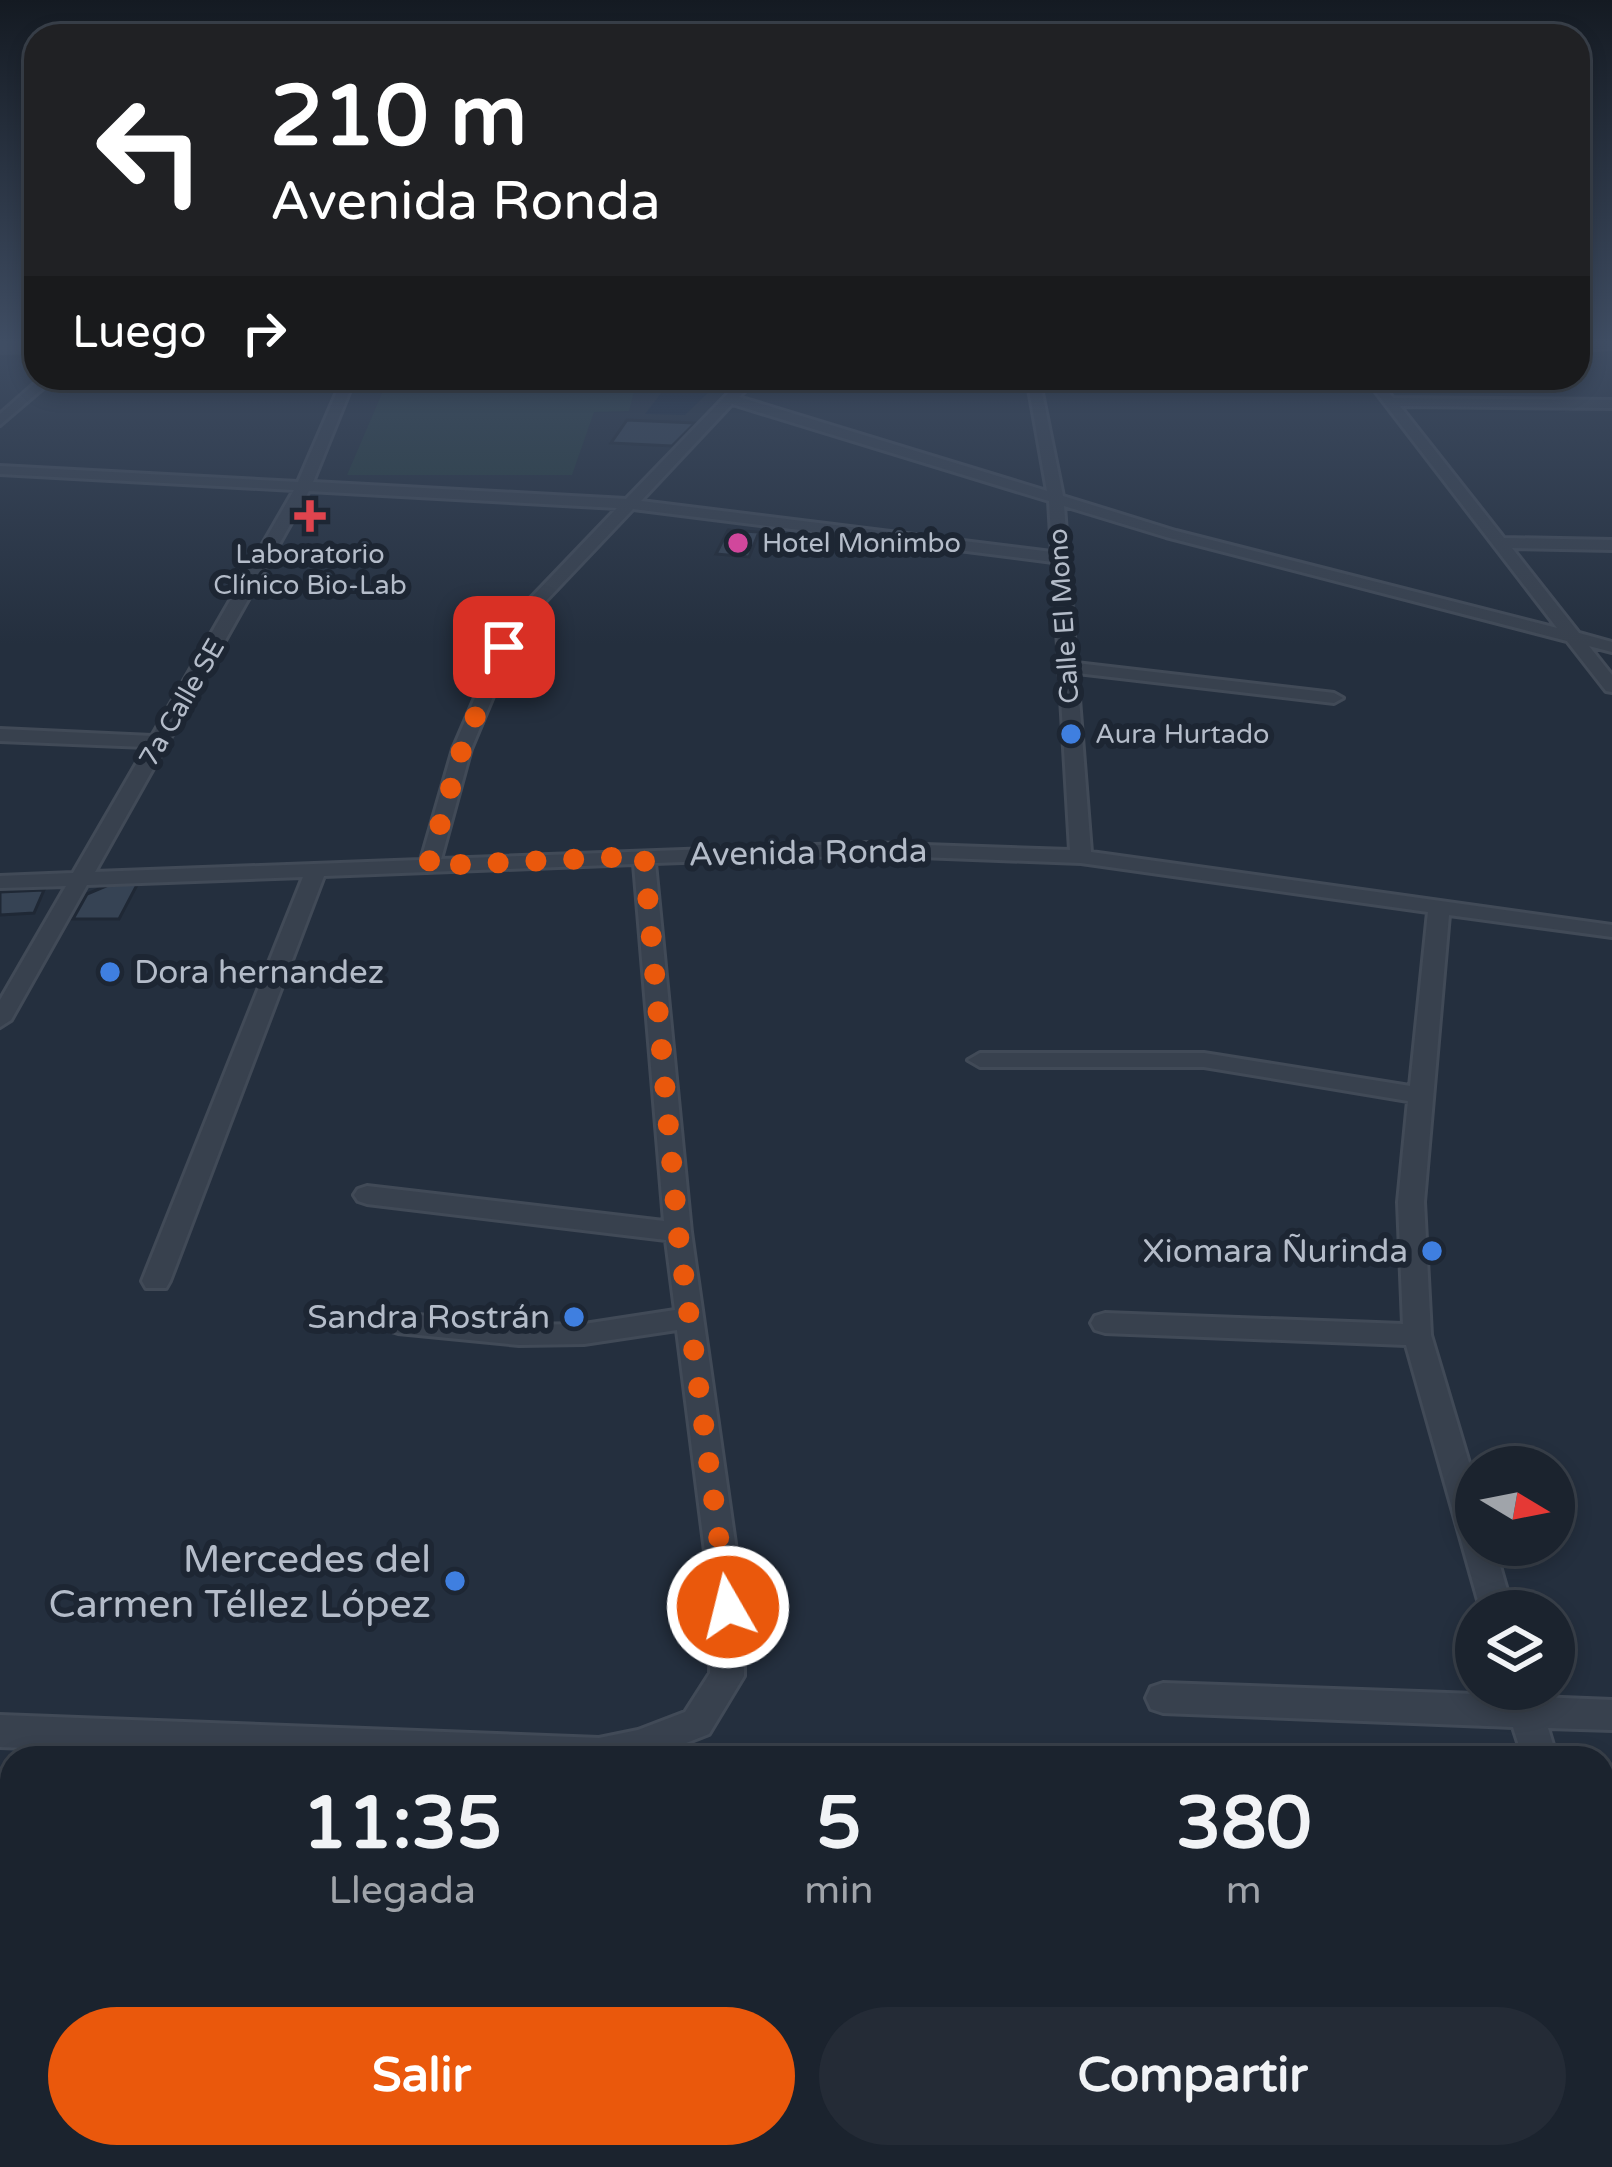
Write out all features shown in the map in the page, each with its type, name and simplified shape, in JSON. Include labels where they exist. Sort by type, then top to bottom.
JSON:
[{"type":"street","name":"7a Calle SE","points":[[0,1020],[303,488],[323,441]]},
{"type":"street","points":[[428,866],[462,749],[515,622],[693,441]]},
{"type":"street","points":[[867,441],[1171,534],[1612,647]]},
{"type":"street","name":"Calle El Mono","points":[[1045,441],[1056,499],[1081,857]]},
{"type":"street","points":[[1422,441],[1612,687]]},
{"type":"street","points":[[0,470],[632,504],[1060,558]]},
{"type":"street","points":[[1501,543],[1612,545]]},
{"type":"street","points":[[1067,667],[1334,698]]},
{"type":"street","points":[[0,735],[159,742]]},
{"type":"street","name":"Avenida Ronda","points":[[0,882],[868,849],[1081,857],[1612,931]]},
{"type":"street","points":[[638,1746],[697,1723],[727,1676],[728,1607],[678,1232],[644,856]]},
{"type":"street","points":[[156,1281],[316,870]]},
{"type":"street","points":[[1439,904],[1411,1202],[1417,1335],[1455,1466]]},
{"type":"street","points":[[980,1060],[1204,1060],[1420,1095]]},
{"type":"street","points":[[367,1195],[678,1232]]},
{"type":"street","points":[[398,1323],[519,1335],[584,1334],[690,1318]]},
{"type":"street","points":[[1105,1323],[1417,1335]]},
{"type":"street","points":[[1163,1698],[1455,1700]]},
{"type":"street","points":[[1575,1709],[1612,1715]]},
{"type":"street","points":[[1526,1710],[1536,1746]]},
{"type":"street","points":[[0,1731],[390,1746]]},
{"type":"green space","points":[[362,441],[584,441],[572,475],[347,475]]},
{"type":"building","points":[[612,441],[677,441],[672,446]]},
{"type":"building","name":"Hotel Monimbo","points":[[728,530],[759,532],[749,557],[716,554]]},
{"type":"building","points":[[113,883],[138,883],[119,919],[73,919],[87,894]]},
{"type":"building","points":[[44,890],[34,913],[0,915],[0,892]]},
{"type":"place","name":"Laboratorio Clínico Bio-Lab","points":[[310,516]]},
{"type":"place","name":"Hotel Monimbo","points":[[738,543]]},
{"type":"place","name":"Aura Hurtado","points":[[1071,734]]},
{"type":"place","name":"Dora hernandez","points":[[110,972]]},
{"type":"place","name":"Xiomara Ñurinda","points":[[1432,1251]]},
{"type":"place","name":"Sandra Rostrán","points":[[574,1317]]},
{"type":"place","name":"Mercedes del Carmen Téllez López","points":[[455,1581]]},
{"type":"route","points":[[504,647],[462,749],[428,866],[644,856],[678,1232],[728,1607]]}]
